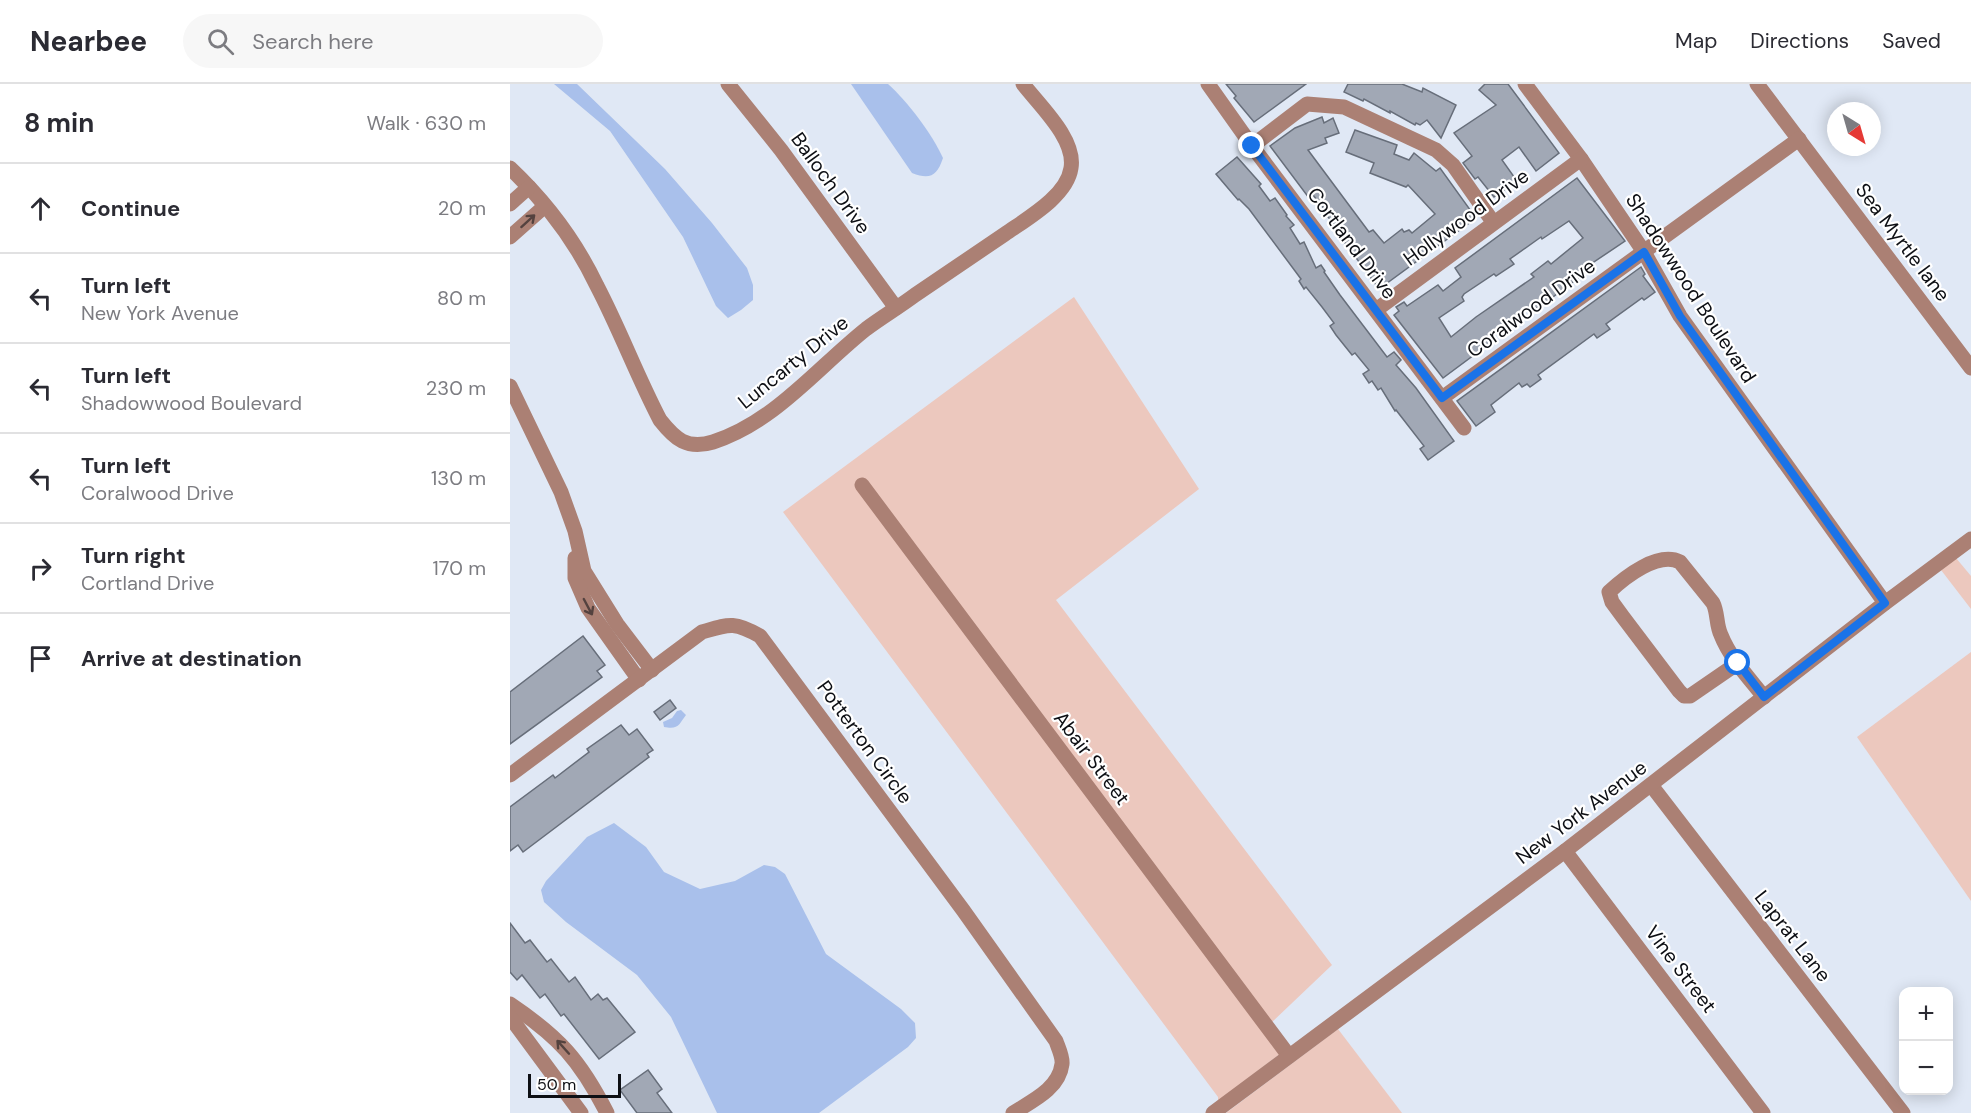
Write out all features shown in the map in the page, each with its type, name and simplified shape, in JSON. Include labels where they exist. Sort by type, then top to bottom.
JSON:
[{"type":"street","name":"Balloch Drive","points":[[728,84],[781,150],[896,309]]},
{"type":"street","name":"Luncarty Drive","points":[[510,168],[530,187],[559,223],[597,284],[660,420],[673,437],[692,444],[712,442],[754,423],[779,406],[867,329],[1059,194],[1068,180],[1071,168],[1072,155],[1067,139],[1023,84]]},
{"type":"street","name":"Cortland Drive","points":[[1208,84],[1464,428]]},
{"type":"street","name":"Shadowwood Boulevard","points":[[1526,84],[1581,159],[1644,252],[1680,316],[1885,603]]},
{"type":"street","name":"Sea Myrtle lane","points":[[1757,84],[1971,368]]},
{"type":"street","points":[[1252,146],[1307,104],[1344,107],[1437,150],[1454,165],[1493,222]]},
{"type":"street","name":"Coralwood Drive","points":[[1442,398],[1799,139]]},
{"type":"street","name":"Hollywood Drive","points":[[1376,310],[1581,159]]},
{"type":"street","points":[[510,204],[530,187]]},
{"type":"street","points":[[510,237],[545,206]]},
{"type":"street","points":[[510,386],[561,492],[575,531],[575,579],[588,608],[652,670]]},
{"type":"street","name":"Abair Street","points":[[862,485],[1288,1056]]},
{"type":"street","name":"New York Avenue","points":[[1213,1113],[1651,786],[1885,603],[1971,539]]},
{"type":"street","points":[[1738,663],[1690,696],[1684,696],[1678,692],[1612,602],[1609,592],[1623,578],[1646,565],[1673,558],[1680,562],[1713,603],[1720,633],[1738,663],[1764,697]]},
{"type":"street","name":"Potterton Circle","points":[[510,775],[702,632],[730,624],[747,628],[760,636],[963,910],[1056,1041],[1062,1062],[1057,1080],[1044,1094],[1013,1113]]},
{"type":"street","points":[[611,628],[639,680]]},
{"type":"street","name":"Laprat Lane","points":[[1651,786],[1903,1113]]},
{"type":"street","name":"Vine Street","points":[[1565,851],[1763,1113]]},
{"type":"street","points":[[510,1004],[540,1024],[562,1044],[592,1084],[606,1113]]},
{"type":"street","points":[[510,1017],[581,1113]]},
{"type":"shaded area","points":[[1074,297],[1199,489],[1056,600],[1332,965],[1270,1024],[1289,1047],[1218,1101],[1218,1097],[783,512]]},
{"type":"shaded area","points":[[1956,558],[1971,576],[1971,609],[1941,570]]},
{"type":"shaded area","points":[[1971,652],[1971,901],[1857,737]]},
{"type":"shaded area","points":[[1338,1029],[1402,1113],[1226,1113]]},
{"type":"water","points":[[554,84],[577,84],[665,169],[747,268],[753,285],[753,300],[728,318],[716,306],[683,237],[610,131]]},
{"type":"water","points":[[851,84],[888,84],[896,91],[926,129],[943,158],[935,173],[924,176],[912,173]]},
{"type":"water","points":[[681,710],[686,715],[678,726],[664,727],[663,722]]},
{"type":"water","points":[[614,823],[646,847],[664,872],[700,889],[735,881],[764,865],[775,867],[785,874],[826,954],[901,1009],[915,1023],[916,1038],[908,1047],[819,1113],[717,1113],[671,1017],[637,975],[566,922],[544,902],[541,890],[546,881],[587,837]]},
{"type":"building","points":[[1226,84],[1306,84],[1254,122],[1234,98],[1236,96]]},
{"type":"building","points":[[1348,84],[1402,84],[1422,92],[1423,88],[1456,105],[1441,138],[1427,120],[1420,125],[1416,123],[1415,125],[1390,111],[1390,113],[1364,99],[1363,101],[1344,92]]},
{"type":"building","points":[[1485,84],[1508,84],[1559,153],[1536,171],[1519,147],[1502,160],[1517,181],[1494,197],[1478,177],[1475,179],[1463,163],[1472,156],[1454,133],[1496,105],[1479,90]]},
{"type":"building","points":[[1322,117],[1324,123],[1333,118],[1339,133],[1325,138],[1327,143],[1308,150],[1369,232],[1373,230],[1384,243],[1402,229],[1404,232],[1409,230],[1412,233],[1435,214],[1408,185],[1406,187],[1370,173],[1374,163],[1346,152],[1355,130],[1397,145],[1394,154],[1409,160],[1414,153],[1436,171],[1440,168],[1476,218],[1379,289],[1340,236],[1342,234],[1324,212],[1326,211],[1313,195],[1309,198],[1270,146],[1295,128]]},
{"type":"building","points":[[1237,157],[1261,184],[1259,186],[1270,201],[1275,198],[1294,225],[1290,228],[1300,244],[1304,242],[1316,268],[1321,265],[1340,295],[1387,357],[1394,352],[1401,360],[1396,365],[1416,388],[1454,441],[1428,460],[1420,449],[1424,446],[1395,411],[1381,388],[1378,390],[1372,381],[1369,383],[1363,374],[1369,370],[1355,353],[1352,355],[1336,335],[1330,326],[1334,323],[1306,287],[1304,289],[1299,281],[1301,279],[1249,209],[1238,200],[1216,174]]},
{"type":"building","points":[[1577,178],[1625,241],[1591,264],[1593,267],[1542,305],[1535,309],[1531,305],[1517,316],[1521,321],[1511,327],[1508,323],[1490,335],[1494,340],[1443,378],[1394,315],[1399,311],[1396,307],[1404,302],[1407,306],[1438,285],[1443,291],[1461,277],[1455,268]],"holes":[[[1569,221],[1583,238],[1551,264],[1548,261],[1531,274],[1534,277],[1451,337],[1439,318],[1464,301],[1462,297],[1464,294],[1514,264],[1510,259]]]},
{"type":"building","points":[[1641,267],[1645,274],[1643,276],[1655,292],[1644,300],[1642,298],[1606,324],[1610,329],[1597,338],[1594,334],[1538,375],[1541,379],[1530,387],[1527,384],[1522,387],[1519,383],[1491,405],[1495,412],[1476,426],[1457,401]]},
{"type":"building","points":[[583,636],[605,665],[597,671],[602,677],[510,744],[510,692]]},
{"type":"building","points":[[670,700],[676,708],[660,720],[654,712]]},
{"type":"building","points":[[621,725],[629,735],[637,729],[653,750],[647,754],[649,757],[523,852],[518,845],[510,851],[510,807],[553,775],[555,778],[589,752],[587,749]]},
{"type":"building","points":[[510,923],[525,943],[530,940],[547,962],[551,959],[569,982],[575,977],[591,1000],[598,994],[603,1000],[607,998],[635,1032],[599,1059],[564,1014],[561,1016],[545,994],[540,998],[522,975],[517,980],[510,972]]},
{"type":"building","points":[[648,1070],[662,1089],[657,1093],[672,1113],[637,1113],[620,1090]]},
{"type":"route","points":[[1252,146],[1442,398],[1644,252],[1680,316],[1885,603],[1764,697],[1738,663]]}]
